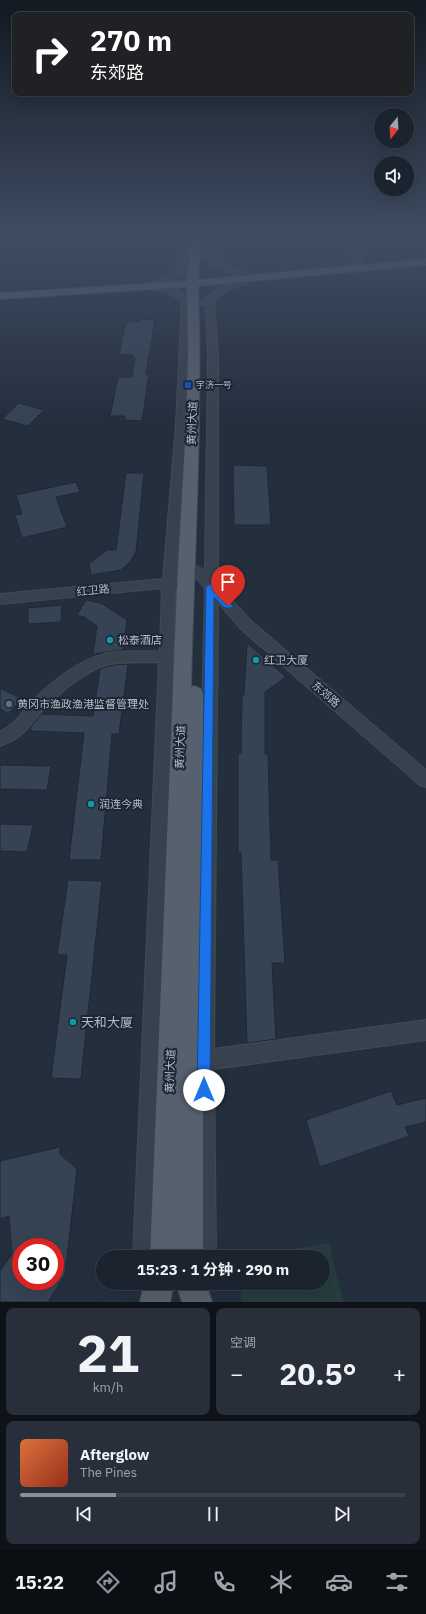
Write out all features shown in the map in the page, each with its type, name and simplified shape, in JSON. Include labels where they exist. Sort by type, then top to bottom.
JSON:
[{"type":"main road","name":"黄州大道","points":[[165,1250],[184,579],[203,427],[199,298]]},
{"type":"main road","name":"黄州大道","points":[[184,579],[188,1250]]},
{"type":"main road","points":[[155,1302],[158,1290]]},
{"type":"main road","points":[[164,1290],[164,1302]]},
{"type":"main road","points":[[188,1290],[188,1302]]},
{"type":"main road","points":[[193,1290],[197,1302]]},
{"type":"street","points":[[145,1250],[167,656],[184,579],[181,424],[196,298]]},
{"type":"street","points":[[201,298],[213,357],[204,1060],[204,1250]]},
{"type":"street","name":"东郊路","points":[[184,579],[210,587],[246,625],[426,780]]},
{"type":"street","name":"红卫路","points":[[0,599],[158,584],[184,579]]},
{"type":"street","points":[[0,739],[21,726],[38,705],[57,687],[88,667],[106,659],[167,656]]},
{"type":"street","points":[[204,1060],[426,1030]]},
{"type":"street","points":[[143,1302],[144,1290]]},
{"type":"street","points":[[204,1290],[204,1302]]},
{"type":"green space","points":[[329,1243],[343,1302],[242,1302],[241,1290],[330,1290],[330,1250],[286,1250]]},
{"type":"building","points":[[140,319],[155,320],[146,374],[149,374],[142,421],[124,420],[125,416],[110,416],[118,377],[132,377],[135,358],[133,358],[133,355],[119,355],[126,322],[139,322]]},
{"type":"building","points":[[19,403],[44,410],[28,426],[2,419]]},
{"type":"building","points":[[233,465],[267,466],[271,525],[234,525]]},
{"type":"building","points":[[126,473],[144,473],[136,552],[130,562],[121,570],[91,575],[89,564],[107,550],[116,550]]},
{"type":"building","points":[[76,482],[80,492],[56,497],[67,527],[22,538],[15,515],[22,514],[16,495]]},
{"type":"building","name":"松泰酒店","points":[[86,600],[101,603],[127,620],[123,650],[93,654],[97,626],[84,617],[77,615]]},
{"type":"building","points":[[62,605],[61,622],[28,624],[28,608]]},
{"type":"building","points":[[247,643],[286,677],[265,692],[265,754],[268,754],[271,860],[278,860],[285,963],[272,963],[276,1039],[247,1043],[241,853],[238,853],[238,753],[241,753],[242,695],[244,695]]},
{"type":"building","points":[[128,664],[119,734],[112,734],[101,860],[69,860],[84,733],[30,731],[31,727],[41,714],[93,716],[100,669],[113,665]]},
{"type":"building","name":"黄冈市渔政渔港监督管理处","points":[[0,688],[22,699],[8,714],[0,709]]},
{"type":"building","points":[[0,765],[51,766],[47,790],[0,789]]},
{"type":"building","points":[[0,824],[33,825],[27,852],[0,851]]},
{"type":"building","points":[[68,880],[102,881],[81,1079],[51,1078],[67,955],[57,955]]},
{"type":"building","points":[[391,1091],[397,1105],[426,1098],[426,1122],[405,1127],[409,1136],[320,1167],[306,1120]]},
{"type":"building","points":[[60,1147],[60,1154],[77,1169],[64,1277],[64,1238],[12,1238],[12,1254],[9,1216],[0,1219],[0,1161]]},
{"type":"building","points":[[12,1254],[12,1290],[56,1290],[48,1302],[0,1302],[0,1271]]},
{"type":"place","name":"宇济一号","points":[[188,385]]},
{"type":"place","name":"松泰酒店","points":[[110,640]]},
{"type":"place","name":"红卫大厦","points":[[256,660]]},
{"type":"place","name":"黄冈市渔政渔港监督管理处","points":[[9,704]]},
{"type":"place","name":"润连今典","points":[[91,804]]},
{"type":"place","name":"天和大厦","points":[[73,1022]]},
{"type":"route","points":[[204,1090],[211,616],[210,587],[228,606]]}]
